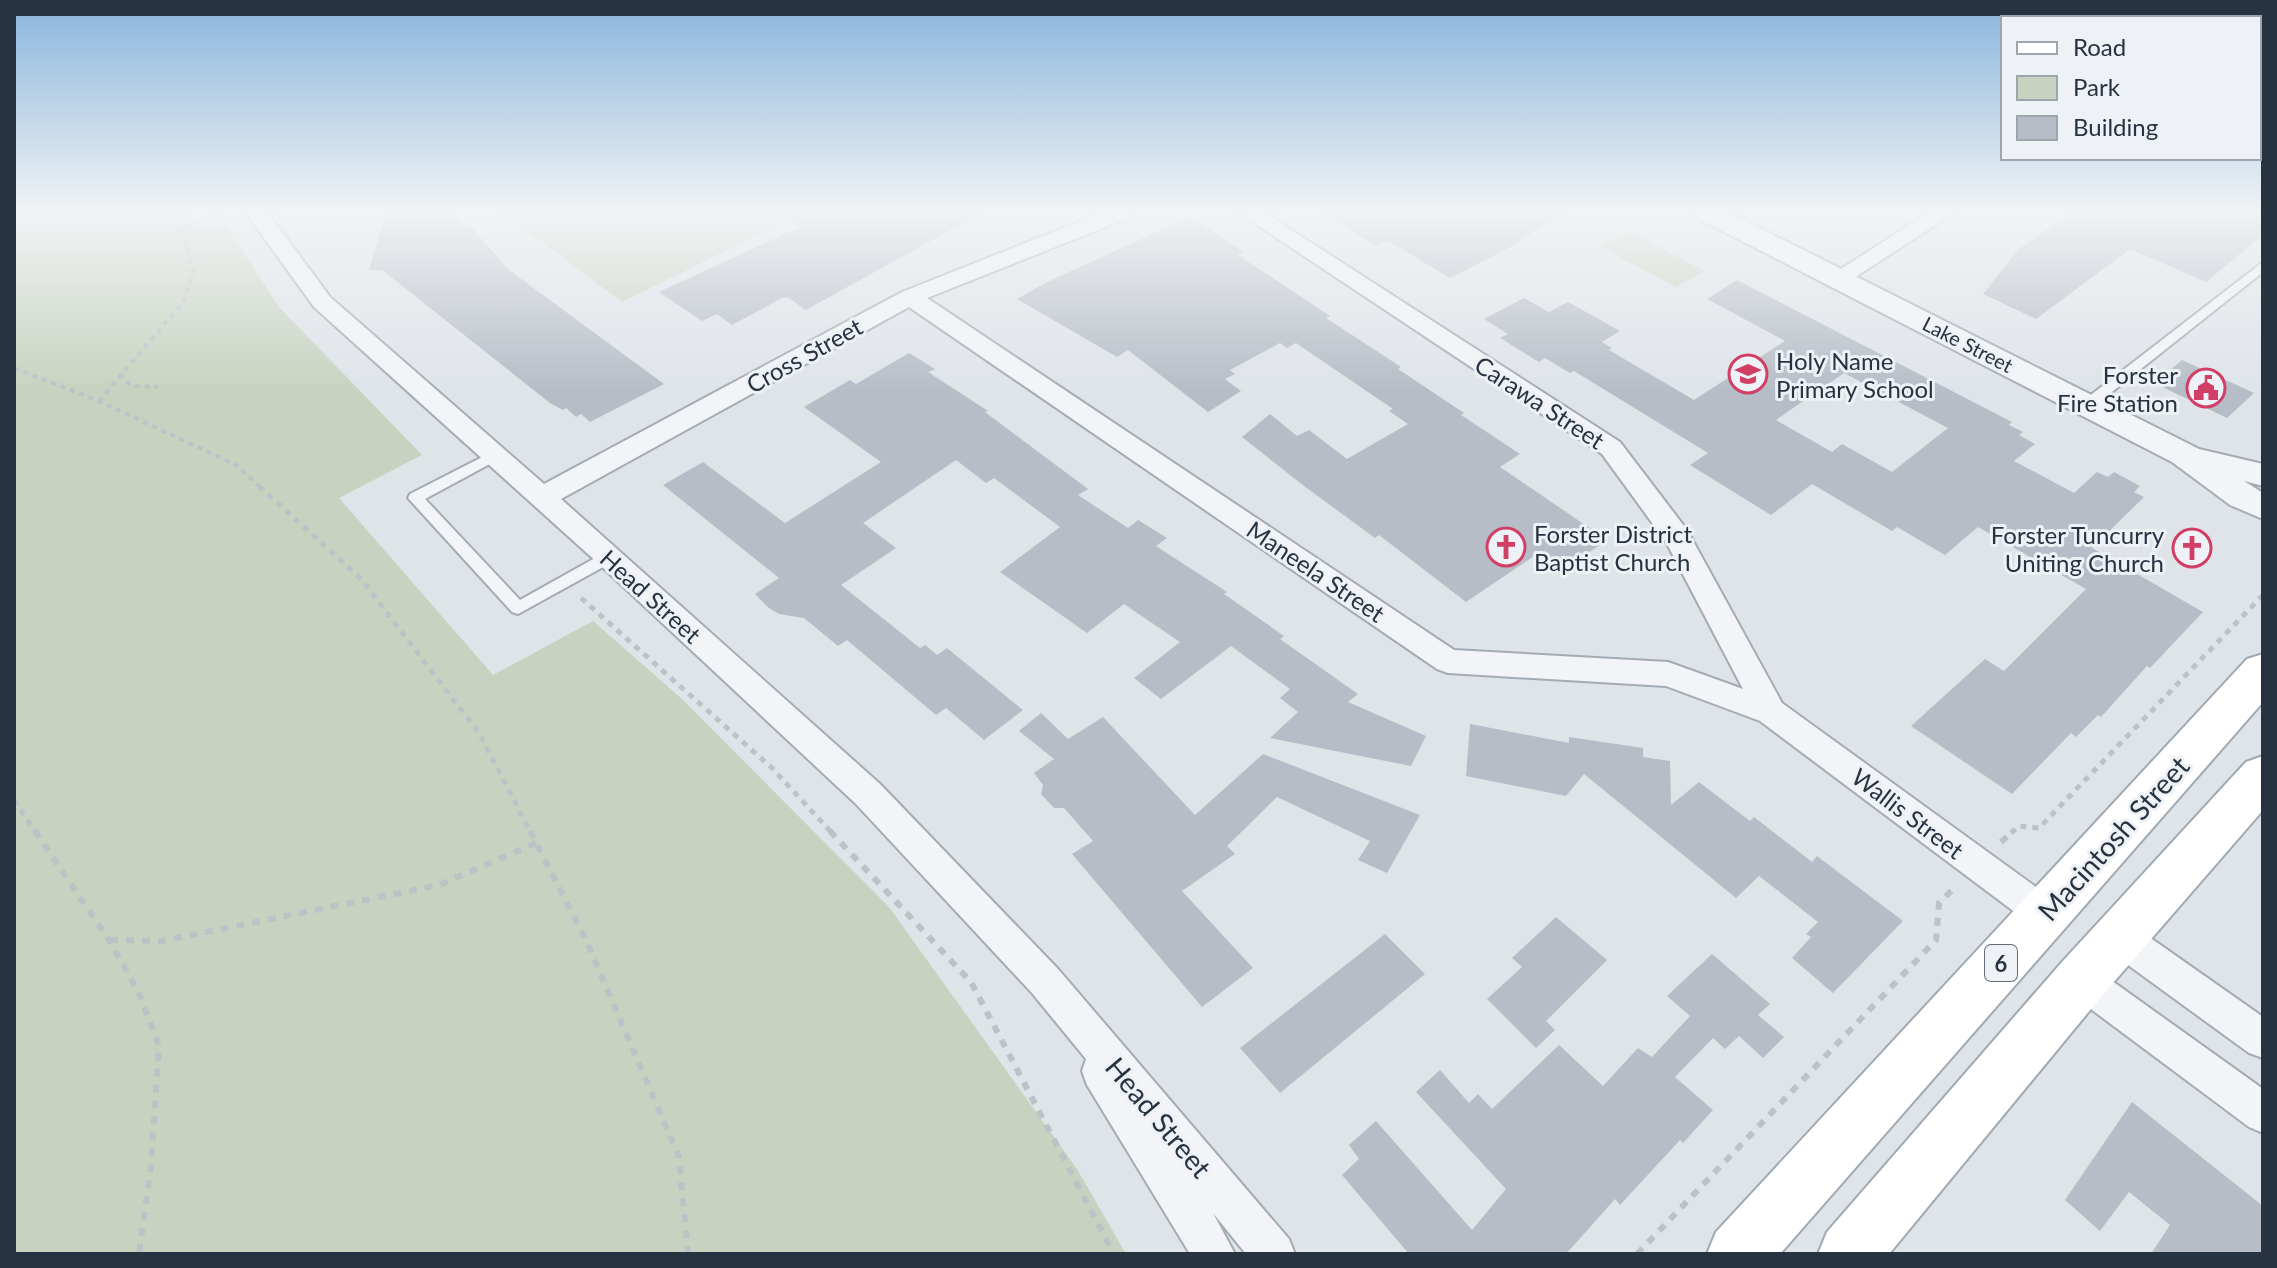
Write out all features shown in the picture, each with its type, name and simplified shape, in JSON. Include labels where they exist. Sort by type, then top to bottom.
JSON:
[{"type":"main road","name":"Macintosh Street","points":[[1738,1254],[2263,671]]},
{"type":"main road","points":[[1860,1250],[2081,980],[2263,776]]},
{"type":"street","name":"Head Street","points":[[300,272],[322,302],[609,557],[868,794],[1045,981],[1274,1254]]},
{"type":"street","name":"Cross Street","points":[[541,498],[910,297],[972,272]]},
{"type":"street","name":"Carawa Street","points":[[1341,272],[1611,448],[1677,537],[1771,712]]},
{"type":"street","name":"Lake Street","points":[[1826,272],[2184,454],[2242,497],[2263,507]]},
{"type":"street","points":[[1838,278],[1847,272]]},
{"type":"street","name":"Maneela Street","points":[[910,297],[1448,661],[1668,674],[1771,712]]},
{"type":"street","name":"Lake Street","points":[[2184,454],[2263,475]]},
{"type":"street","name":"Wallis Street","points":[[1771,712],[2045,914]]},
{"type":"street","points":[[2119,937],[2263,1040]]},
{"type":"street","points":[[2081,980],[2263,1113]]},
{"type":"street","name":"Head Street","points":[[1045,981],[1214,1254]]},
{"type":"lane","points":[[2088,404],[2255,272]]},
{"type":"lane","points":[[494,456],[415,498],[518,608],[609,557]]},
{"type":"path","points":[[99,401],[115,389],[120,373],[184,305],[192,272]]},
{"type":"path","points":[[14,368],[99,401],[236,465],[361,579],[479,733],[586,940],[679,1157],[688,1254]]},
{"type":"path","points":[[120,373],[126,384],[133,387],[158,387]]},
{"type":"path","points":[[564,582],[772,768],[971,982],[1114,1254]]},
{"type":"path","points":[[2009,835],[2019,826],[2039,828],[2263,595]]},
{"type":"path","points":[[14,800],[109,940],[138,991],[159,1046],[151,1166],[139,1254]]},
{"type":"path","points":[[109,940],[162,941],[439,885],[536,843]]},
{"type":"path","points":[[1637,1254],[1936,940],[1939,903]]},
{"type":"green space","points":[[14,272],[256,272],[279,307],[422,455],[339,498],[493,675],[593,621],[683,700],[889,907],[1077,1169],[1126,1254],[14,1254]]},
{"type":"green space","points":[[582,272],[683,272],[622,302]]},
{"type":"green space","points":[[1648,272],[1702,272],[1676,287]]},
{"type":"building","points":[[385,272],[512,272],[664,384],[590,422],[581,414],[576,417],[566,408],[563,410],[550,403]]},
{"type":"building","points":[[702,272],[874,272],[806,310],[789,298],[782,298],[732,325],[717,314],[702,321],[659,292]]},
{"type":"building","points":[[1068,272],[1264,272],[1330,316],[1326,318],[1401,367],[1398,369],[1520,454],[1500,467],[1607,540],[1562,571],[1537,554],[1466,602],[1379,535],[1375,538],[1304,486],[1242,437],[1270,414],[1297,436],[1309,430],[1347,459],[1408,424],[1389,411],[1393,409],[1296,343],[1287,348],[1280,343],[1230,370],[1235,374],[1225,379],[1241,391],[1208,412],[1128,350],[1117,357],[1017,299]]},
{"type":"building","points":[[1440,272],[1461,272],[1450,278]]},
{"type":"building","points":[[2000,272],[2099,272],[2036,319],[1983,294]]},
{"type":"building","points":[[2183,272],[2218,272],[2206,282]]},
{"type":"building","points":[[1737,280],[2012,422],[2009,425],[2023,432],[2019,435],[2035,444],[2014,461],[2074,493],[2097,472],[2108,477],[2114,472],[2140,486],[2134,492],[2144,497],[2092,548],[2203,612],[2150,668],[2147,666],[2101,717],[2098,715],[2076,737],[2071,733],[2012,794],[1911,726],[1985,659],[2004,671],[2086,589],[1978,527],[1945,555],[1897,527],[1892,531],[1812,484],[1771,515],[1690,465],[1708,453],[1574,371],[1570,373],[1545,358],[1539,362],[1500,338],[1508,334],[1484,319],[1524,298],[1549,312],[1568,302],[1620,331],[1602,342],[1612,348],[1609,350],[1694,400],[1785,341],[1707,299]],"holes":[[[1844,373],[1948,428],[1892,472],[1842,444],[1832,452],[1776,420]]]},
{"type":"building","points":[[909,353],[935,369],[928,372],[988,411],[985,412],[1088,489],[1078,495],[1128,528],[1138,520],[1167,538],[1156,546],[1227,592],[1224,594],[1284,636],[1280,639],[1358,694],[1348,702],[1426,736],[1411,766],[1270,738],[1298,712],[1280,698],[1290,689],[1231,646],[1161,699],[1134,678],[1180,642],[1124,604],[1087,633],[1000,572],[1060,527],[994,478],[986,483],[956,460],[863,523],[896,548],[841,585],[920,648],[925,645],[937,655],[947,648],[1023,710],[984,740],[946,708],[936,715],[847,640],[838,646],[804,618],[779,614],[769,608],[755,594],[779,578],[663,485],[703,462],[785,523],[881,462],[804,407],[850,380],[856,384]]},
{"type":"building","points":[[2182,360],[2254,393],[2227,418],[2154,383]]},
{"type":"building","points":[[1041,713],[1068,739],[1103,717],[1195,815],[1263,754],[1420,815],[1387,873],[1358,860],[1370,841],[1277,797],[1227,846],[1235,854],[1182,891],[1253,968],[1202,1007],[1072,854],[1093,841],[1064,808],[1054,808],[1041,794],[1043,785],[1034,773],[1054,759],[1019,731]]},
{"type":"building","points":[[1470,724],[1569,743],[1569,737],[1643,748],[1643,757],[1670,761],[1671,805],[1699,782],[1750,821],[1754,817],[1812,862],[1817,856],[1903,921],[1833,993],[1792,958],[1811,937],[1806,934],[1818,922],[1759,876],[1736,898],[1584,774],[1566,796],[1466,776]]},
{"type":"building","points":[[1556,917],[1607,960],[1546,1021],[1555,1030],[1536,1048],[1487,999],[1522,967],[1512,958]]},
{"type":"building","points":[[1385,934],[1425,974],[1280,1093],[1240,1048]]},
{"type":"building","points":[[1712,954],[1770,1004],[1758,1015],[1784,1037],[1763,1058],[1739,1036],[1725,1049],[1713,1038],[1675,1077],[1713,1110],[1683,1143],[1680,1140],[1620,1205],[1615,1199],[1566,1254],[1409,1254],[1342,1175],[1359,1159],[1349,1145],[1376,1121],[1472,1230],[1506,1189],[1416,1092],[1440,1070],[1469,1103],[1478,1094],[1492,1109],[1559,1045],[1603,1086],[1638,1048],[1652,1057],[1690,1016],[1667,996]]},
{"type":"building","points":[[2132,1102],[2263,1206],[2263,1254],[2151,1254],[2170,1225],[2129,1192],[2100,1231],[2065,1200]]},
{"type":"place","name":"Holy Name Primary School","points":[[1748,374]]},
{"type":"place","name":"Forster Fire Station","points":[[2206,388]]},
{"type":"place","name":"Forster District Baptist Church","points":[[1506,547]]},
{"type":"place","name":"Forster Tuncurry Uniting Church","points":[[2192,548]]}]
